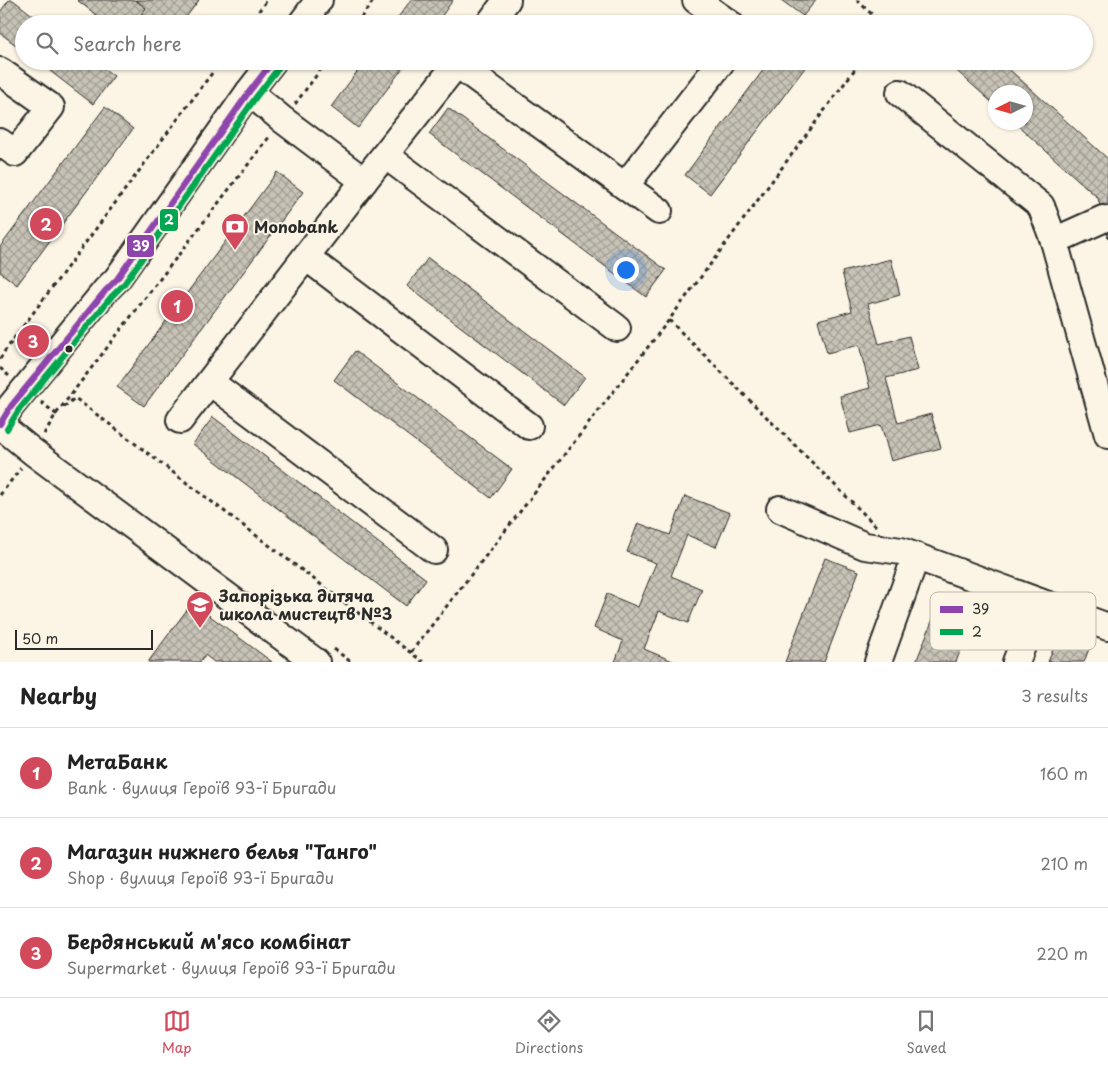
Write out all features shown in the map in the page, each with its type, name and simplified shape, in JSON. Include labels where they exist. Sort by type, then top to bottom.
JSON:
[{"type":"street","points":[[308,15],[319,0]]},
{"type":"street","points":[[496,15],[507,0]]},
{"type":"street","points":[[696,0],[717,15]]},
{"type":"street","points":[[265,70],[117,279],[11,406],[0,424],[33,452],[316,662]]},
{"type":"street","points":[[180,420],[452,70]]},
{"type":"street","points":[[469,70],[659,211]]},
{"type":"street","points":[[624,186],[715,70]]},
{"type":"street","points":[[0,71],[51,108],[15,153],[0,142]]},
{"type":"street","points":[[249,92],[364,181]]},
{"type":"street","points":[[900,92],[1041,206],[1054,241],[1108,435]]},
{"type":"street","points":[[385,154],[617,328]]},
{"type":"street","points":[[1054,241],[1104,220]]},
{"type":"street","points":[[306,256],[529,426]]},
{"type":"street","points":[[210,382],[434,550]]},
{"type":"street","points":[[780,509],[865,546],[908,554],[1012,592]]},
{"type":"street","points":[[878,662],[908,554]]},
{"type":"street","points":[[1096,623],[1108,627]]},
{"type":"street","points":[[1016,662],[1021,650]]},
{"type":"path","points":[[256,15],[267,0]]},
{"type":"path","points":[[363,15],[374,0]]},
{"type":"path","points":[[857,0],[873,15]]},
{"type":"path","points":[[0,359],[214,70]]},
{"type":"path","points":[[0,495],[33,452],[56,414],[321,70]]},
{"type":"path","points":[[411,652],[669,320],[854,70]]},
{"type":"path","points":[[669,320],[908,554]]},
{"type":"path","points":[[0,368],[56,414]]},
{"type":"path","points":[[56,414],[75,398],[423,662]]},
{"type":"building","points":[[9,0],[13,0],[32,15],[15,15],[15,44],[0,33],[0,12]]},
{"type":"building","points":[[77,0],[135,0],[146,8],[141,15],[96,15]]},
{"type":"building","points":[[136,0],[199,0],[188,15],[141,15],[146,8]]},
{"type":"building","points":[[411,0],[453,0],[442,15],[400,15]]},
{"type":"building","points":[[781,0],[816,0],[804,15]]},
{"type":"building","points":[[49,70],[106,70],[114,76],[93,104]]},
{"type":"building","points":[[358,70],[401,70],[358,128],[331,107]]},
{"type":"building","points":[[763,70],[803,70],[710,194],[685,175]]},
{"type":"building","points":[[956,70],[1010,70],[1026,85],[988,85],[988,99]]},
{"type":"building","points":[[1033,91],[1108,159],[1108,238],[1098,198],[1023,130],[1033,130]]},
{"type":"building","points":[[105,107],[133,129],[17,285],[0,272],[0,247]]},
{"type":"building","points":[[448,108],[666,270],[646,297],[429,134]]},
{"type":"building","points":[[277,172],[303,192],[144,406],[117,387]]},
{"type":"building","points":[[428,258],[585,377],[564,405],[407,286]]},
{"type":"building","points":[[891,259],[900,295],[868,304],[879,344],[909,336],[918,370],[886,378],[898,423],[931,414],[941,448],[891,461],[881,425],[850,433],[840,396],[870,388],[859,345],[827,353],[818,320],[852,311],[842,272]]},
{"type":"building","points":[[355,351],[512,469],[491,498],[334,380]]},
{"type":"building","points":[[213,417],[426,579],[406,606],[193,444]]},
{"type":"building","points":[[685,496],[730,513],[716,547],[687,535],[671,576],[702,589],[688,623],[659,611],[644,649],[675,662],[615,662],[623,641],[594,628],[607,594],[638,607],[656,563],[627,552],[638,523],[670,535]]},
{"type":"building","points":[[825,558],[859,571],[824,662],[785,662]]},
{"type":"building","name":"Запорізька дитяча школа мистецтв №3","points":[[192,603],[272,662],[214,662],[205,655],[200,662],[148,662]]},
{"type":"building","points":[[930,626],[930,650],[960,650],[956,662],[916,662]]},
{"type":"building","points":[[1053,650],[1088,650],[1084,662],[1048,662]]},
{"type":"transit line","name":"39","points":[[0,424],[11,406],[117,279],[266,70]]},
{"type":"transit line","name":"2","points":[[7,429],[18,411],[112,296],[124,284],[277,70]]},
{"type":"place","name":"Магазин нижнего белья \"Танго\"","points":[[46,224]]},
{"type":"place","name":"Monobank","points":[[235,251]]},
{"type":"place","name":"МетаБанк","points":[[177,306]]},
{"type":"place","name":"Бердянський м'ясо комбінат","points":[[33,341]]},
{"type":"place","name":"Запорізька дитяча школа мистецтв №3","points":[[200,629]]}]
